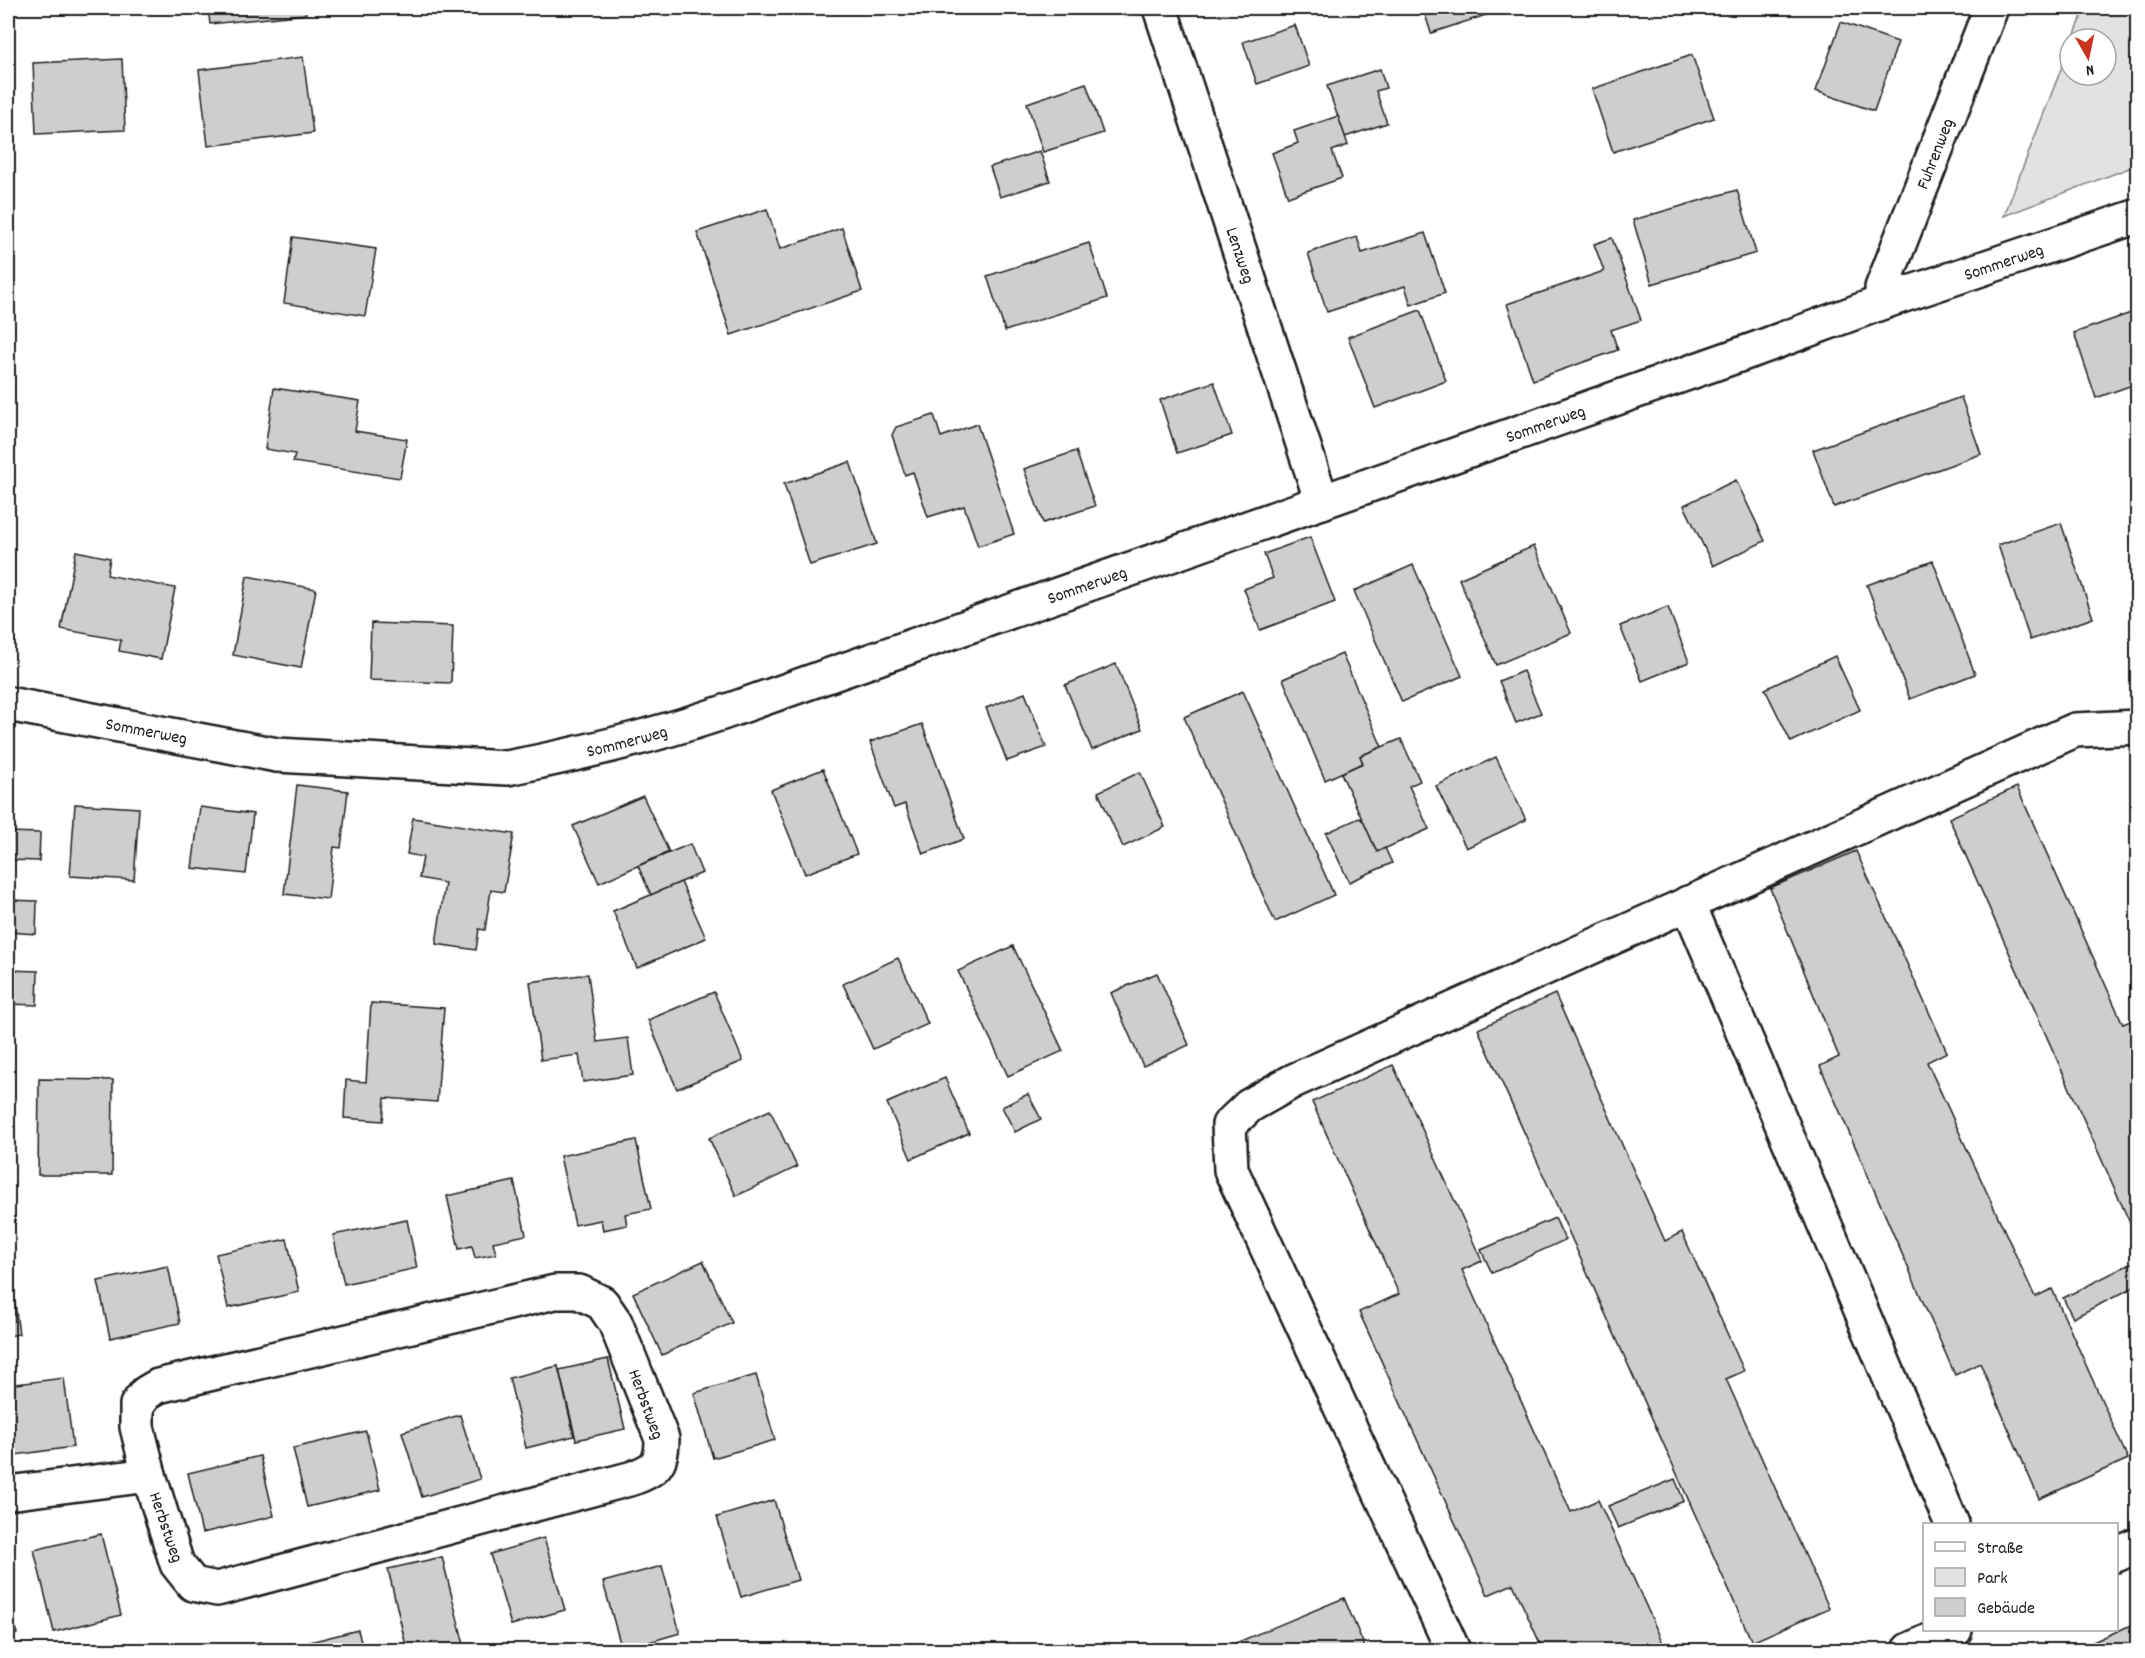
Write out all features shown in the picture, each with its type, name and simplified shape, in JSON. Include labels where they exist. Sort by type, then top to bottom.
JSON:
[{"type":"street","name":"Lenzweg","points":[[1160,8],[1322,502]]},
{"type":"street","name":"Fuhrenweg","points":[[1886,301],[1882,288],[1991,8]]},
{"type":"street","name":"Sommerweg","points":[[8,704],[277,755],[507,768],[684,726],[1756,349],[1886,301],[2138,216]]},
{"type":"street","points":[[1453,1650],[1231,1170],[1228,1125],[1249,1106],[1293,1081],[2075,730],[2138,727]]},
{"type":"street","points":[[1688,903],[1952,1523]]},
{"type":"street","name":"Herbstweg","points":[[555,1292],[579,1292],[602,1303],[615,1323],[662,1439],[662,1456],[652,1470],[633,1478],[216,1589],[193,1584],[177,1564],[149,1474],[137,1427],[137,1405],[146,1393],[158,1386],[555,1292]]},
{"type":"street","name":"Herbstweg","points":[[8,1493],[149,1474]]},
{"type":"street","points":[[2118,1553],[2138,1545]]},
{"type":"street","points":[[1910,1650],[1951,1631]]},
{"type":"green space","points":[[2085,8],[2137,8],[2137,165],[2004,216],[2058,77],[2058,87],[2118,87],[2118,27],[2078,27]]},
{"type":"building","points":[[208,8],[305,8],[306,14],[210,24]]},
{"type":"building","points":[[1423,8],[1487,8],[1489,14],[1431,33]]},
{"type":"building","points":[[1841,22],[1898,42],[1874,111],[1816,91]]},
{"type":"building","points":[[1295,25],[1309,66],[1257,84],[1243,42]]},
{"type":"building","points":[[1692,55],[1714,118],[1613,152],[1592,89]]},
{"type":"building","points":[[303,57],[313,133],[208,146],[199,70]]},
{"type":"building","points":[[122,59],[125,130],[36,134],[33,63]]},
{"type":"building","points":[[1380,69],[1386,88],[1376,91],[1387,123],[1345,137],[1327,86]]},
{"type":"building","points":[[1086,83],[1103,133],[1043,152],[1027,103]]},
{"type":"building","points":[[1338,116],[1348,145],[1332,151],[1342,178],[1288,197],[1272,153],[1298,143],[1294,131]]},
{"type":"building","points":[[1040,151],[1050,181],[1000,197],[990,167]]},
{"type":"building","points":[[1737,190],[1756,253],[1652,284],[1633,220]]},
{"type":"building","points":[[767,209],[780,249],[842,228],[862,291],[731,335],[697,232]]},
{"type":"building","points":[[1425,233],[1445,293],[1411,305],[1405,286],[1327,312],[1308,253],[1357,237],[1362,253]]},
{"type":"building","points":[[293,237],[376,249],[365,316],[284,303]]},
{"type":"building","points":[[1612,238],[1641,320],[1611,330],[1618,350],[1533,380],[1507,304],[1604,271],[1594,244]]},
{"type":"building","points":[[1089,243],[1107,298],[1005,331],[987,276]]},
{"type":"building","points":[[1420,310],[1446,381],[1375,408],[1348,337]]},
{"type":"building","points":[[2131,313],[2138,332],[2138,383],[2096,398],[2074,333]]},
{"type":"building","points":[[1214,382],[1232,435],[1177,453],[1160,400]]},
{"type":"building","points":[[274,388],[360,401],[355,431],[407,439],[400,478],[293,462],[295,454],[265,449]]},
{"type":"building","points":[[1961,397],[1981,454],[1834,507],[1813,450]]},
{"type":"building","points":[[934,415],[941,437],[977,424],[1014,534],[978,546],[964,506],[928,517],[913,472],[905,475],[892,435],[896,427]]},
{"type":"building","points":[[1076,451],[1095,506],[1043,523],[1024,469]]},
{"type":"building","points":[[850,462],[877,544],[810,565],[784,484]]},
{"type":"building","points":[[1736,480],[1765,541],[1713,566],[1684,505]]},
{"type":"building","points":[[2061,523],[2093,618],[2030,640],[1998,545]]},
{"type":"building","points":[[1310,537],[1335,602],[1260,630],[1244,589],[1273,578],[1264,554]]},
{"type":"building","points":[[1534,546],[1571,633],[1496,665],[1459,579]]},
{"type":"building","points":[[76,551],[110,558],[107,575],[175,588],[161,659],[119,651],[121,640],[61,629]]},
{"type":"building","points":[[1933,561],[1975,674],[1910,699],[1867,585]]},
{"type":"building","points":[[1413,565],[1462,676],[1402,702],[1354,591]]},
{"type":"building","points":[[247,576],[316,589],[301,668],[233,655]]},
{"type":"building","points":[[1668,607],[1689,662],[1642,681],[1620,626]]},
{"type":"building","points":[[371,623],[453,626],[451,683],[369,680]]},
{"type":"building","points":[[1342,654],[1382,747],[1360,756],[1363,763],[1325,780],[1283,679]]},
{"type":"building","points":[[1835,656],[1860,710],[1791,742],[1765,689]]},
{"type":"building","points":[[1116,664],[1142,729],[1092,750],[1065,685]]},
{"type":"building","points":[[1523,671],[1541,713],[1516,723],[1499,681]]},
{"type":"building","points":[[1243,691],[1334,895],[1275,922],[1184,717]]},
{"type":"building","points":[[1025,693],[1046,747],[1007,761],[986,708]]},
{"type":"building","points":[[922,724],[964,839],[923,854],[905,804],[894,808],[870,742]]},
{"type":"building","points":[[1401,739],[1420,781],[1409,786],[1429,829],[1377,852],[1341,773],[1363,763],[1360,756]]},
{"type":"building","points":[[1496,757],[1526,820],[1466,848],[1436,786]]},
{"type":"building","points":[[823,769],[857,854],[805,874],[771,790]]},
{"type":"building","points":[[1140,772],[1165,827],[1123,847],[1098,792]]},
{"type":"building","points":[[297,785],[348,791],[341,848],[334,847],[328,899],[284,894]]},
{"type":"building","points":[[2017,787],[2123,1024],[2138,1018],[2138,1241],[1949,818]]},
{"type":"building","points":[[643,796],[669,852],[599,883],[573,826]]},
{"type":"building","points":[[75,804],[139,808],[134,880],[70,876]]},
{"type":"building","points":[[200,807],[253,814],[246,874],[192,868]]},
{"type":"building","points":[[413,818],[514,834],[504,892],[491,890],[485,930],[479,929],[476,950],[436,944],[445,883],[419,878],[423,857],[407,854]]},
{"type":"building","points":[[1359,818],[1363,821],[1377,852],[1385,848],[1392,863],[1349,882],[1326,833]]},
{"type":"building","points":[[8,832],[40,833],[39,861],[8,860]]},
{"type":"building","points":[[690,844],[702,873],[651,895],[638,866]]},
{"type":"building","points":[[1856,851],[1947,1052],[1927,1062],[2035,1297],[2052,1289],[2128,1459],[2039,1499],[1980,1363],[1955,1375],[1820,1066],[1839,1057],[1770,888]]},
{"type":"building","points":[[681,882],[706,938],[637,968],[613,911]]},
{"type":"building","points":[[8,900],[37,901],[36,934],[8,932]]},
{"type":"building","points":[[1013,946],[1063,1051],[1008,1076],[958,971]]},
{"type":"building","points":[[898,958],[928,1024],[873,1049],[843,984]]},
{"type":"building","points":[[8,970],[38,971],[37,1005],[8,1004]]},
{"type":"building","points":[[1157,973],[1189,1045],[1143,1066],[1111,993]]},
{"type":"building","points":[[588,974],[597,1042],[628,1038],[633,1075],[583,1082],[579,1055],[541,1060],[530,982]]},
{"type":"building","points":[[714,992],[743,1061],[677,1089],[648,1020]]},
{"type":"building","points":[[1555,994],[1665,1241],[1682,1232],[1744,1371],[1726,1379],[1829,1608],[1752,1642],[1478,1029]]},
{"type":"building","points":[[371,1003],[444,1008],[437,1102],[385,1098],[383,1121],[344,1118],[346,1080],[366,1082]]},
{"type":"building","points":[[1393,1065],[1482,1261],[1462,1270],[1571,1512],[1598,1500],[1666,1650],[1543,1650],[1513,1584],[1488,1595],[1359,1312],[1399,1294],[1312,1102]]},
{"type":"building","points":[[945,1078],[969,1133],[911,1159],[887,1103]]},
{"type":"building","points":[[39,1079],[113,1080],[112,1175],[38,1175]]},
{"type":"building","points":[[1028,1094],[1041,1119],[1015,1132],[1002,1107]]},
{"type":"building","points":[[770,1110],[797,1167],[736,1196],[709,1138]]},
{"type":"building","points":[[636,1140],[651,1209],[625,1214],[627,1225],[603,1230],[601,1220],[575,1225],[560,1156]]},
{"type":"building","points":[[514,1181],[526,1235],[493,1242],[496,1254],[475,1258],[472,1246],[459,1249],[447,1196]]},
{"type":"building","points":[[1555,1218],[1565,1240],[1492,1273],[1481,1250]]},
{"type":"building","points":[[407,1220],[417,1268],[344,1284],[333,1235]]},
{"type":"building","points":[[287,1239],[299,1292],[228,1308],[216,1254]]},
{"type":"building","points":[[2138,1260],[2138,1285],[2073,1318],[2063,1298]]},
{"type":"building","points":[[703,1261],[732,1323],[662,1355],[633,1293]]},
{"type":"building","points":[[168,1266],[180,1323],[110,1338],[98,1281]]},
{"type":"building","points":[[8,1267],[10,1267],[19,1334],[8,1336]]},
{"type":"building","points":[[608,1359],[625,1429],[576,1440],[559,1370]]},
{"type":"building","points":[[558,1366],[574,1436],[526,1448],[509,1378]]},
{"type":"building","points":[[756,1375],[775,1440],[713,1458],[694,1393]]},
{"type":"building","points":[[64,1378],[73,1447],[8,1456],[8,1385]]},
{"type":"building","points":[[460,1415],[480,1479],[422,1497],[402,1432]]},
{"type":"building","points":[[366,1431],[380,1490],[307,1507],[293,1448]]},
{"type":"building","points":[[260,1456],[274,1516],[202,1533],[188,1473]]},
{"type":"building","points":[[1675,1479],[1684,1501],[1618,1528],[1608,1506]]},
{"type":"building","points":[[774,1500],[798,1580],[741,1597],[717,1517]]},
{"type":"building","points":[[101,1534],[121,1615],[54,1632],[34,1550]]},
{"type":"building","points":[[544,1538],[565,1610],[511,1625],[490,1554]]},
{"type":"building","points":[[442,1557],[464,1645],[441,1650],[407,1650],[388,1569]]},
{"type":"building","points":[[662,1566],[680,1633],[622,1650],[603,1582]]},
{"type":"building","points":[[8,1594],[17,1634],[8,1636]]},
{"type":"building","points":[[1344,1598],[1366,1650],[1219,1650]]},
{"type":"building","points":[[2138,1622],[2138,1650],[2075,1650],[2118,1631]]},
{"type":"building","points":[[358,1630],[363,1650],[295,1650],[294,1646]]},
{"type":"building","points":[[260,1642],[262,1650],[226,1650]]}]
